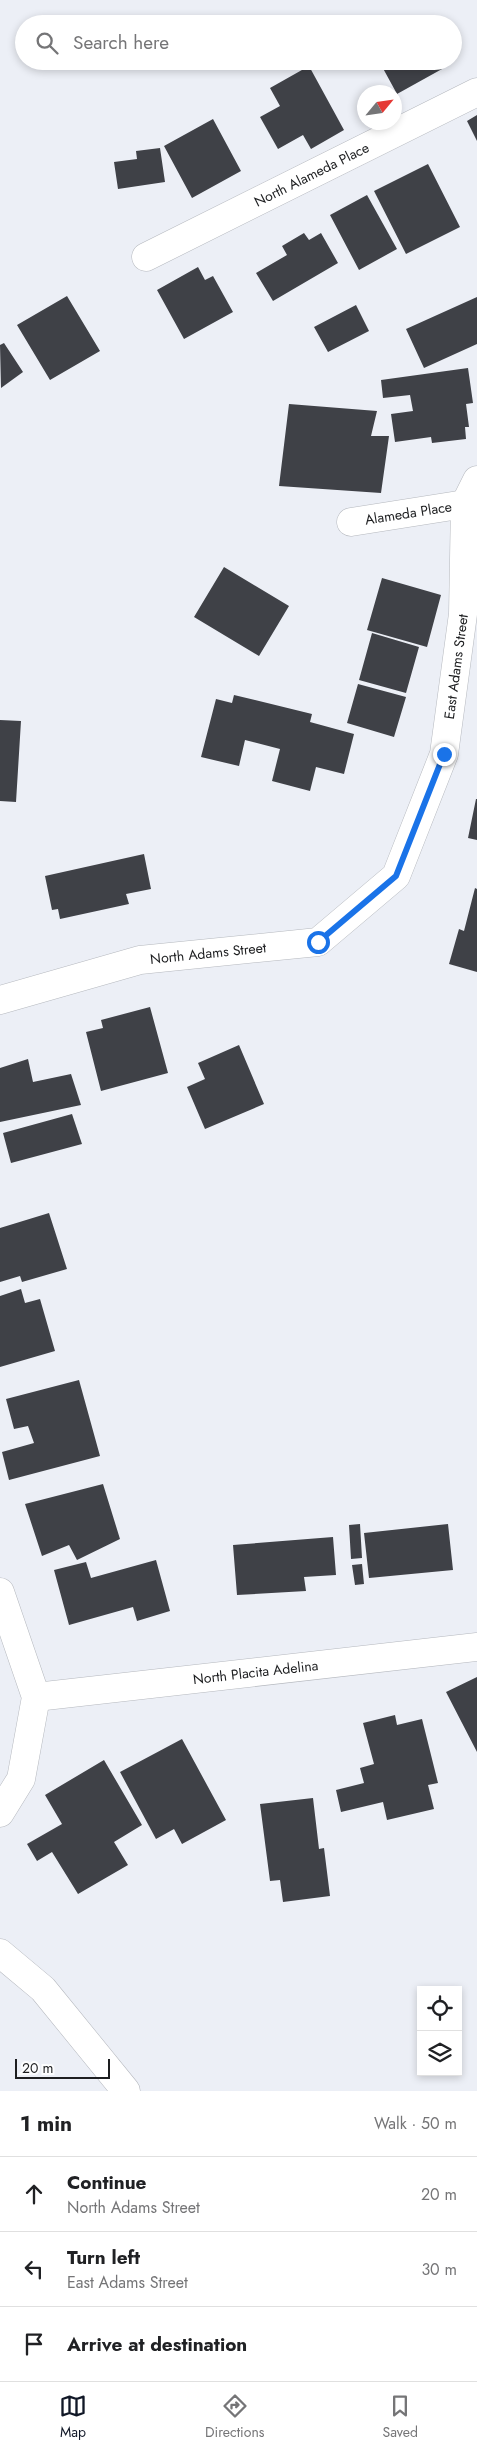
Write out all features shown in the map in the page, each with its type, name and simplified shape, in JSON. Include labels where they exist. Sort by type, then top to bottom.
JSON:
[{"type":"street","name":"North Alameda Place","points":[[146,257],[477,92]]},
{"type":"street","name":"East Adams Street","points":[[396,876],[444,754],[463,614],[465,504],[477,480]]},
{"type":"street","name":"Alameda Place","points":[[350,522],[465,504]]},
{"type":"street","name":"North Adams Street","points":[[0,1000],[140,960],[318,942],[396,876]]},
{"type":"street","points":[[0,1592],[36,1697],[21,1779],[0,1813]]},
{"type":"street","name":"North Placita Adelina","points":[[36,1697],[477,1647]]},
{"type":"street","points":[[0,1953],[43,1989],[126,2091]]},
{"type":"building","points":[[302,70],[311,70],[344,130],[311,149],[303,135],[278,149],[260,117],[280,106],[270,88]]},
{"type":"building","points":[[384,70],[440,70],[402,91],[402,85],[392,85]]},
{"type":"building","points":[[477,115],[477,141],[467,121]]},
{"type":"building","points":[[213,119],[241,171],[192,198],[164,146]]},
{"type":"building","points":[[160,148],[165,182],[118,189],[114,162],[137,159],[136,151]]},
{"type":"building","points":[[428,164],[460,227],[406,254],[374,191]]},
{"type":"building","points":[[367,195],[397,249],[359,270],[330,215]]},
{"type":"building","points":[[304,233],[309,240],[321,233],[338,263],[273,301],[256,273],[287,255],[282,246]]},
{"type":"building","points":[[198,267],[205,280],[213,276],[233,312],[184,339],[157,290]]},
{"type":"building","points":[[67,296],[100,351],[50,380],[17,325]]},
{"type":"building","points":[[477,297],[477,344],[424,368],[406,329]]},
{"type":"building","points":[[356,305],[369,331],[328,352],[314,327]]},
{"type":"building","points":[[4,343],[23,372],[1,388],[0,345]]},
{"type":"building","points":[[468,368],[473,403],[466,404],[469,427],[465,427],[466,439],[432,443],[431,437],[395,442],[391,414],[413,411],[410,395],[383,398],[381,380]]},
{"type":"building","points":[[289,404],[377,411],[371,436],[389,436],[381,493],[279,486]]},
{"type":"building","points":[[224,567],[289,606],[259,656],[194,617]]},
{"type":"building","points":[[382,578],[441,595],[427,647],[367,630]]},
{"type":"building","points":[[372,633],[419,647],[406,693],[359,680]]},
{"type":"building","points":[[358,684],[406,697],[394,737],[347,723]]},
{"type":"building","points":[[234,695],[312,714],[310,722],[354,734],[344,774],[316,767],[310,791],[272,781],[280,749],[245,740],[239,766],[201,757],[216,699],[232,703]]},
{"type":"building","points":[[0,720],[21,721],[16,802],[0,801]]},
{"type":"building","points":[[477,799],[477,840],[468,838]]},
{"type":"building","points":[[144,854],[151,889],[126,894],[129,904],[60,919],[58,909],[52,910],[45,876]]},
{"type":"building","points":[[475,888],[477,889],[477,972],[449,964],[459,929],[464,931]]},
{"type":"building","points":[[150,1007],[168,1073],[101,1091],[86,1032],[103,1028],[101,1020]]},
{"type":"building","points":[[239,1045],[264,1104],[205,1129],[187,1087],[205,1079],[198,1063]]},
{"type":"building","points":[[28,1059],[33,1082],[71,1074],[81,1105],[0,1122],[0,1068]]},
{"type":"building","points":[[72,1114],[82,1144],[11,1163],[3,1133]]},
{"type":"building","points":[[49,1213],[67,1269],[22,1282],[20,1276],[0,1282],[0,1228]]},
{"type":"building","points":[[21,1289],[25,1303],[40,1299],[55,1351],[0,1367],[0,1296]]},
{"type":"building","points":[[79,1380],[100,1456],[9,1480],[2,1452],[34,1443],[28,1426],[14,1429],[6,1399]]},
{"type":"building","points":[[103,1484],[120,1539],[77,1560],[69,1545],[42,1556],[25,1504]]},
{"type":"building","points":[[360,1524],[362,1558],[351,1559],[349,1525]]},
{"type":"building","points":[[448,1524],[453,1570],[369,1578],[364,1533]]},
{"type":"building","points":[[333,1537],[336,1575],[304,1577],[306,1591],[237,1595],[233,1545]]},
{"type":"building","points":[[156,1560],[170,1611],[137,1621],[133,1607],[69,1625],[54,1570],[86,1562],[91,1578]]},
{"type":"building","points":[[362,1564],[364,1584],[355,1585],[352,1565]]},
{"type":"building","points":[[477,1677],[477,1752],[446,1692]]},
{"type":"building","points":[[395,1715],[397,1725],[422,1719],[438,1783],[428,1785],[434,1809],[387,1820],[383,1802],[341,1812],[336,1790],[364,1783],[360,1768],[374,1764],[363,1723]]},
{"type":"building","points":[[182,1739],[226,1820],[182,1844],[174,1829],[156,1839],[120,1772]]},
{"type":"building","points":[[104,1760],[142,1825],[114,1842],[128,1865],[78,1894],[52,1852],[37,1861],[27,1844],[62,1824],[45,1795]]},
{"type":"building","points":[[313,1798],[319,1849],[324,1848],[330,1896],[283,1902],[280,1880],[270,1881],[260,1804]]},
{"type":"route","points":[[318,942],[396,876],[444,754]]}]
